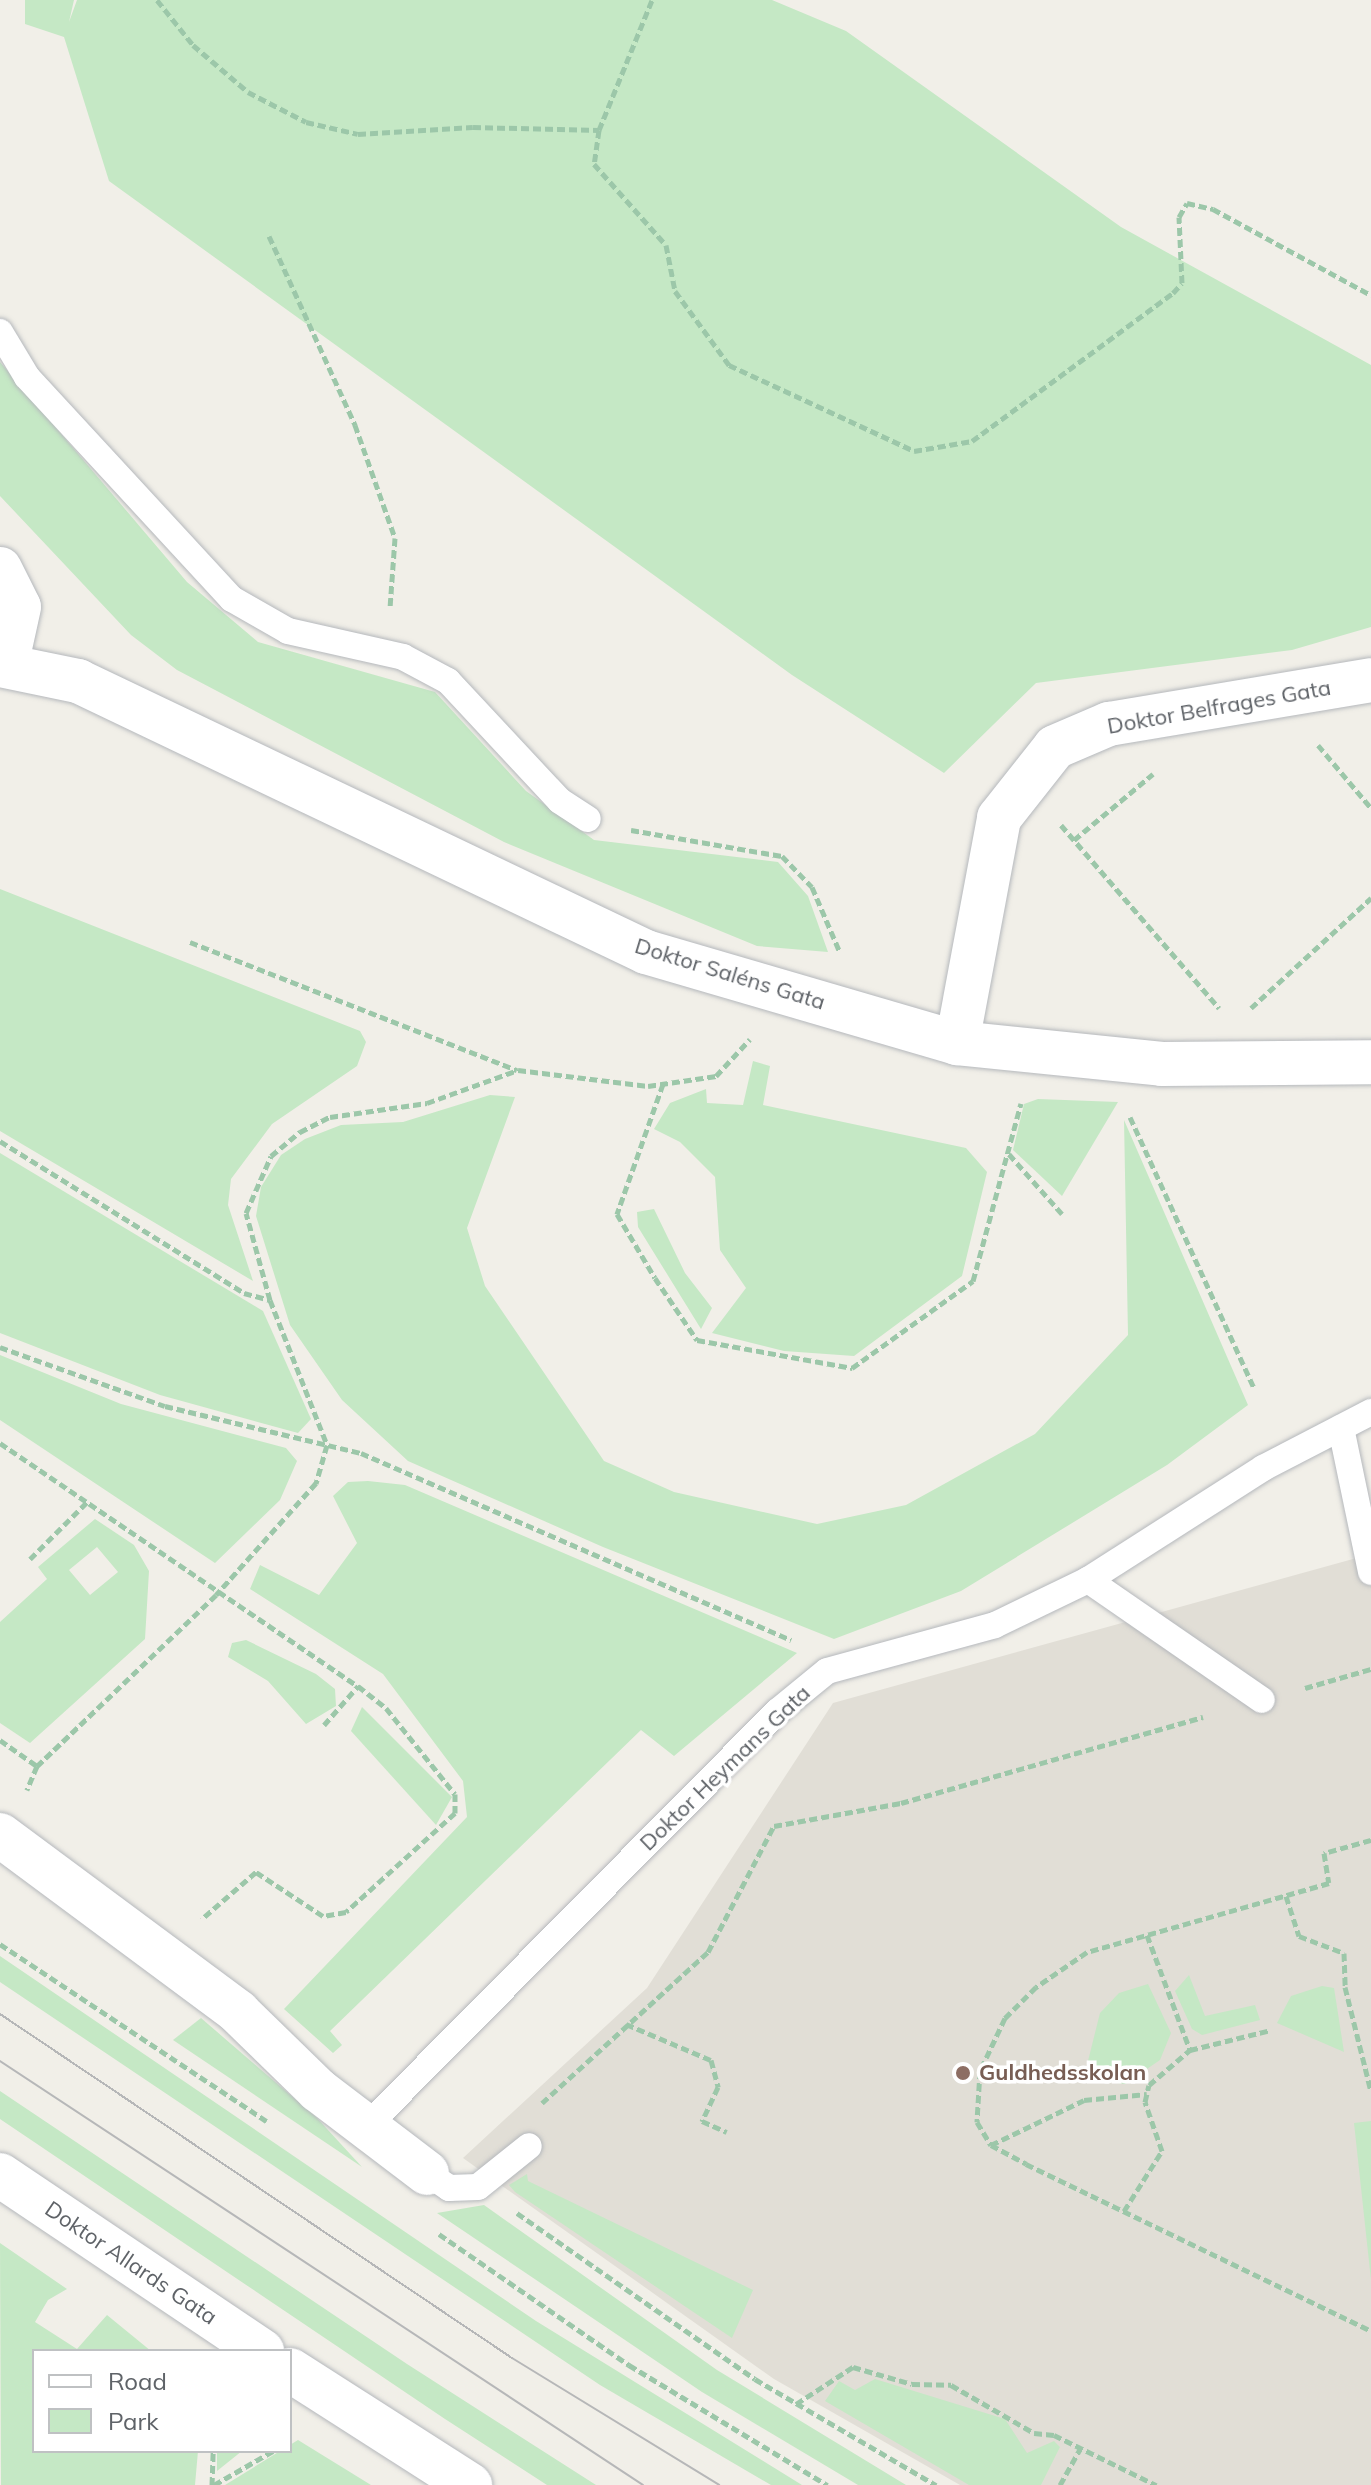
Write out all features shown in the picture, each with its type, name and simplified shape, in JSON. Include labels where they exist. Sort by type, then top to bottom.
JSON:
[{"type":"street","points":[[0,569],[19,607],[3,666]]},
{"type":"street","name":"Doktor Saléns Gata","points":[[3,666],[78,681],[646,952],[957,1043],[1148,1064],[1371,1062]]},
{"type":"street","name":"Doktor Belfrages Gata","points":[[957,1043],[999,818],[1025,776],[1055,747],[1109,724],[1371,680]]},
{"type":"street","points":[[0,1835],[238,2012],[366,2127],[427,2173]]},
{"type":"street","name":"Doktor Allards Gata","points":[[0,2175],[259,2349]]},
{"type":"street","points":[[292,2371],[470,2485]]},
{"type":"lane","points":[[0,332],[45,398],[232,599],[323,643],[403,657],[448,681],[560,801],[588,819]]},
{"type":"lane","name":"Doktor Heymans Gata","points":[[366,2127],[778,1711],[827,1671],[995,1625],[1088,1580],[1263,1468],[1371,1412]]},
{"type":"lane","points":[[1341,1428],[1371,1572]]},
{"type":"lane","points":[[1088,1580],[1262,1700]]},
{"type":"lane","points":[[427,2173],[449,2188],[478,2187],[529,2146]]},
{"type":"path","points":[[157,0],[193,45],[248,92],[306,122],[358,134],[599,130]]},
{"type":"path","points":[[652,0],[599,130],[594,164],[666,245],[675,291],[729,365],[914,451],[972,441],[1173,293],[1182,283],[1179,217],[1187,203],[1213,209],[1371,295]]},
{"type":"path","points":[[269,236],[355,425],[395,538],[387,583],[403,657]]},
{"type":"path","points":[[1301,692],[1310,735],[1371,808]]},
{"type":"path","points":[[1074,840],[1161,766]]},
{"type":"path","points":[[1054,818],[1211,995]]},
{"type":"path","points":[[588,819],[782,856],[812,887],[840,951]]},
{"type":"path","points":[[1253,1005],[1371,898]]},
{"type":"path","points":[[190,942],[518,1070],[663,1084],[716,1076],[748,1044],[754,1027]]},
{"type":"path","points":[[37,1766],[216,1595],[316,1483],[325,1446],[270,1300],[246,1213],[271,1156],[330,1117],[397,1111],[518,1070]]},
{"type":"path","points":[[663,1084],[617,1214],[697,1340],[852,1368],[973,1281],[1024,1086]]},
{"type":"path","points":[[1125,1105],[1254,1388]]},
{"type":"path","points":[[0,1141],[244,1293],[270,1300]]},
{"type":"path","points":[[1008,1154],[1062,1214]]},
{"type":"path","points":[[0,1347],[165,1406],[375,1458],[805,1646],[827,1671]]},
{"type":"path","points":[[0,1443],[87,1502],[146,1537],[216,1595],[358,1686],[430,1757],[455,1794],[455,1813],[346,1912],[323,1916],[256,1872],[189,1930]]},
{"type":"path","points":[[30,1559],[87,1502]]},
{"type":"path","points":[[534,2110],[708,1952],[774,1826],[901,1803],[1371,1669]]},
{"type":"path","points":[[324,1725],[358,1686]]},
{"type":"path","points":[[1371,1840],[1324,1853],[1329,1883],[1087,1952],[1005,2018],[980,2071],[977,2122],[991,2145],[1371,2331]]},
{"type":"path","points":[[1286,1896],[1299,1936],[1344,1953],[1345,1987],[1371,2091]]},
{"type":"path","points":[[1147,1935],[1190,2050]]},
{"type":"path","points":[[626,2024],[711,2060],[718,2087],[702,2121],[727,2132]]},
{"type":"path","points":[[991,2145],[1084,2100],[1147,2094],[1190,2050],[1271,2030]]},
{"type":"path","points":[[1124,2211],[1162,2151],[1147,2094]]},
{"type":"path","points":[[478,2187],[796,2404],[936,2485]]},
{"type":"path","points":[[796,2404],[862,2366],[900,2382],[957,2387],[1034,2433],[1080,2449],[1156,2485]]},
{"type":"path","points":[[1060,2485],[1080,2449]]},
{"type":"path","points":[[213,2453],[213,2485],[269,2453]]},
{"type":"shaded area","name":"Guldhedsskolan","points":[[1371,1554],[1371,2485],[960,2485],[774,2379],[463,2158],[647,1988],[833,1703]]},
{"type":"green space","points":[[25,0],[74,0],[69,22],[77,0],[772,0],[846,31],[1121,227],[1371,365],[1371,627],[1292,650],[1036,683],[944,773],[792,675],[109,181],[64,37],[25,24]]},
{"type":"green space","points":[[0,362],[187,582],[258,642],[435,692],[526,791],[594,840],[778,862],[808,896],[828,952],[757,946],[504,842],[177,670],[131,635],[0,496]]},
{"type":"green space","points":[[0,889],[360,1031],[366,1042],[357,1066],[272,1124],[231,1179],[228,1205],[253,1281],[0,1131]]},
{"type":"green space","points":[[753,1061],[770,1066],[763,1105],[966,1148],[987,1172],[962,1276],[854,1356],[784,1351],[712,1333],[746,1288],[720,1250],[715,1177],[680,1142],[654,1129],[670,1103],[706,1089],[707,1103],[743,1105]]},
{"type":"green space","points":[[490,1095],[515,1097],[467,1228],[485,1286],[604,1461],[674,1492],[817,1524],[906,1505],[1035,1434],[1128,1335],[1124,1120],[1248,1405],[1167,1465],[961,1591],[834,1639],[603,1547],[408,1461],[342,1400],[290,1325],[256,1216],[261,1187],[281,1155],[305,1139],[341,1125],[403,1122]]},
{"type":"green space","points":[[1038,1099],[1118,1102],[1062,1196],[1013,1150],[1024,1104]]},
{"type":"green space","points":[[0,1153],[263,1311],[311,1419],[298,1433],[160,1395],[0,1333]]},
{"type":"green space","points":[[654,1209],[685,1273],[712,1308],[701,1329],[638,1227],[637,1212]]},
{"type":"green space","points":[[0,1355],[121,1404],[286,1448],[297,1461],[280,1500],[215,1563],[0,1420]]},
{"type":"green space","points":[[348,1482],[405,1485],[797,1653],[674,1756],[641,1730],[330,2031],[342,2045],[333,2053],[284,2009],[467,1817],[463,1781],[383,1674],[250,1589],[260,1565],[319,1595],[357,1543],[333,1496]]},
{"type":"green space","points":[[95,1519],[134,1545],[149,1571],[145,1639],[30,1743],[0,1723],[0,1622],[47,1579],[38,1567]],"holes":[[[97,1547],[118,1572],[90,1595],[69,1570]]]},
{"type":"green space","points":[[246,1640],[316,1674],[335,1689],[336,1706],[306,1724],[268,1681],[228,1657],[232,1643]]},
{"type":"green space","points":[[362,1707],[452,1797],[436,1825],[351,1731]]},
{"type":"green space","points":[[0,1956],[536,2321],[802,2485],[771,2485],[600,2385],[0,1982]]},
{"type":"green space","points":[[1189,1975],[1205,2016],[1255,2005],[1260,2020],[1202,2035],[1192,2029],[1175,1991]]},
{"type":"green space","points":[[1148,1984],[1171,2033],[1160,2060],[1125,2084],[1095,2080],[1088,2061],[1100,2013],[1119,1993]]},
{"type":"green space","points":[[1322,1986],[1334,1988],[1344,2052],[1277,2023],[1291,1996]]},
{"type":"green space","points":[[201,2018],[317,2118],[362,2167],[173,2040]]},
{"type":"green space","points":[[0,2091],[407,2364],[596,2485],[547,2485],[445,2419],[0,2119]]},
{"type":"green space","points":[[1371,2121],[1371,2280],[1354,2123]]},
{"type":"green space","points":[[527,2174],[528,2181],[753,2290],[732,2338],[515,2192],[509,2185]]},
{"type":"green space","points":[[484,2205],[717,2370],[906,2485],[858,2485],[702,2392],[437,2213]]},
{"type":"green space","points":[[0,2243],[67,2289],[48,2300],[35,2322],[77,2349],[32,2349],[32,2453],[198,2453],[195,2485],[1,2485]]},
{"type":"green space","points":[[107,2315],[149,2349],[77,2349]]},
{"type":"green space","points":[[875,2379],[1005,2419],[1027,2453],[1054,2441],[1060,2447],[1041,2485],[969,2485],[825,2401],[839,2381],[855,2390]]},
{"type":"green space","points":[[298,2440],[371,2485],[225,2485],[277,2453],[292,2453],[292,2444]]},
{"type":"green space","points":[[217,2453],[240,2453],[217,2471]]},
{"type":"tram line","points":[[0,2014],[512,2358],[719,2485]]},
{"type":"tram line","points":[[0,2061],[643,2485]]},
{"type":"place","name":"Guldhedsskolan","points":[[963,2073]]}]
